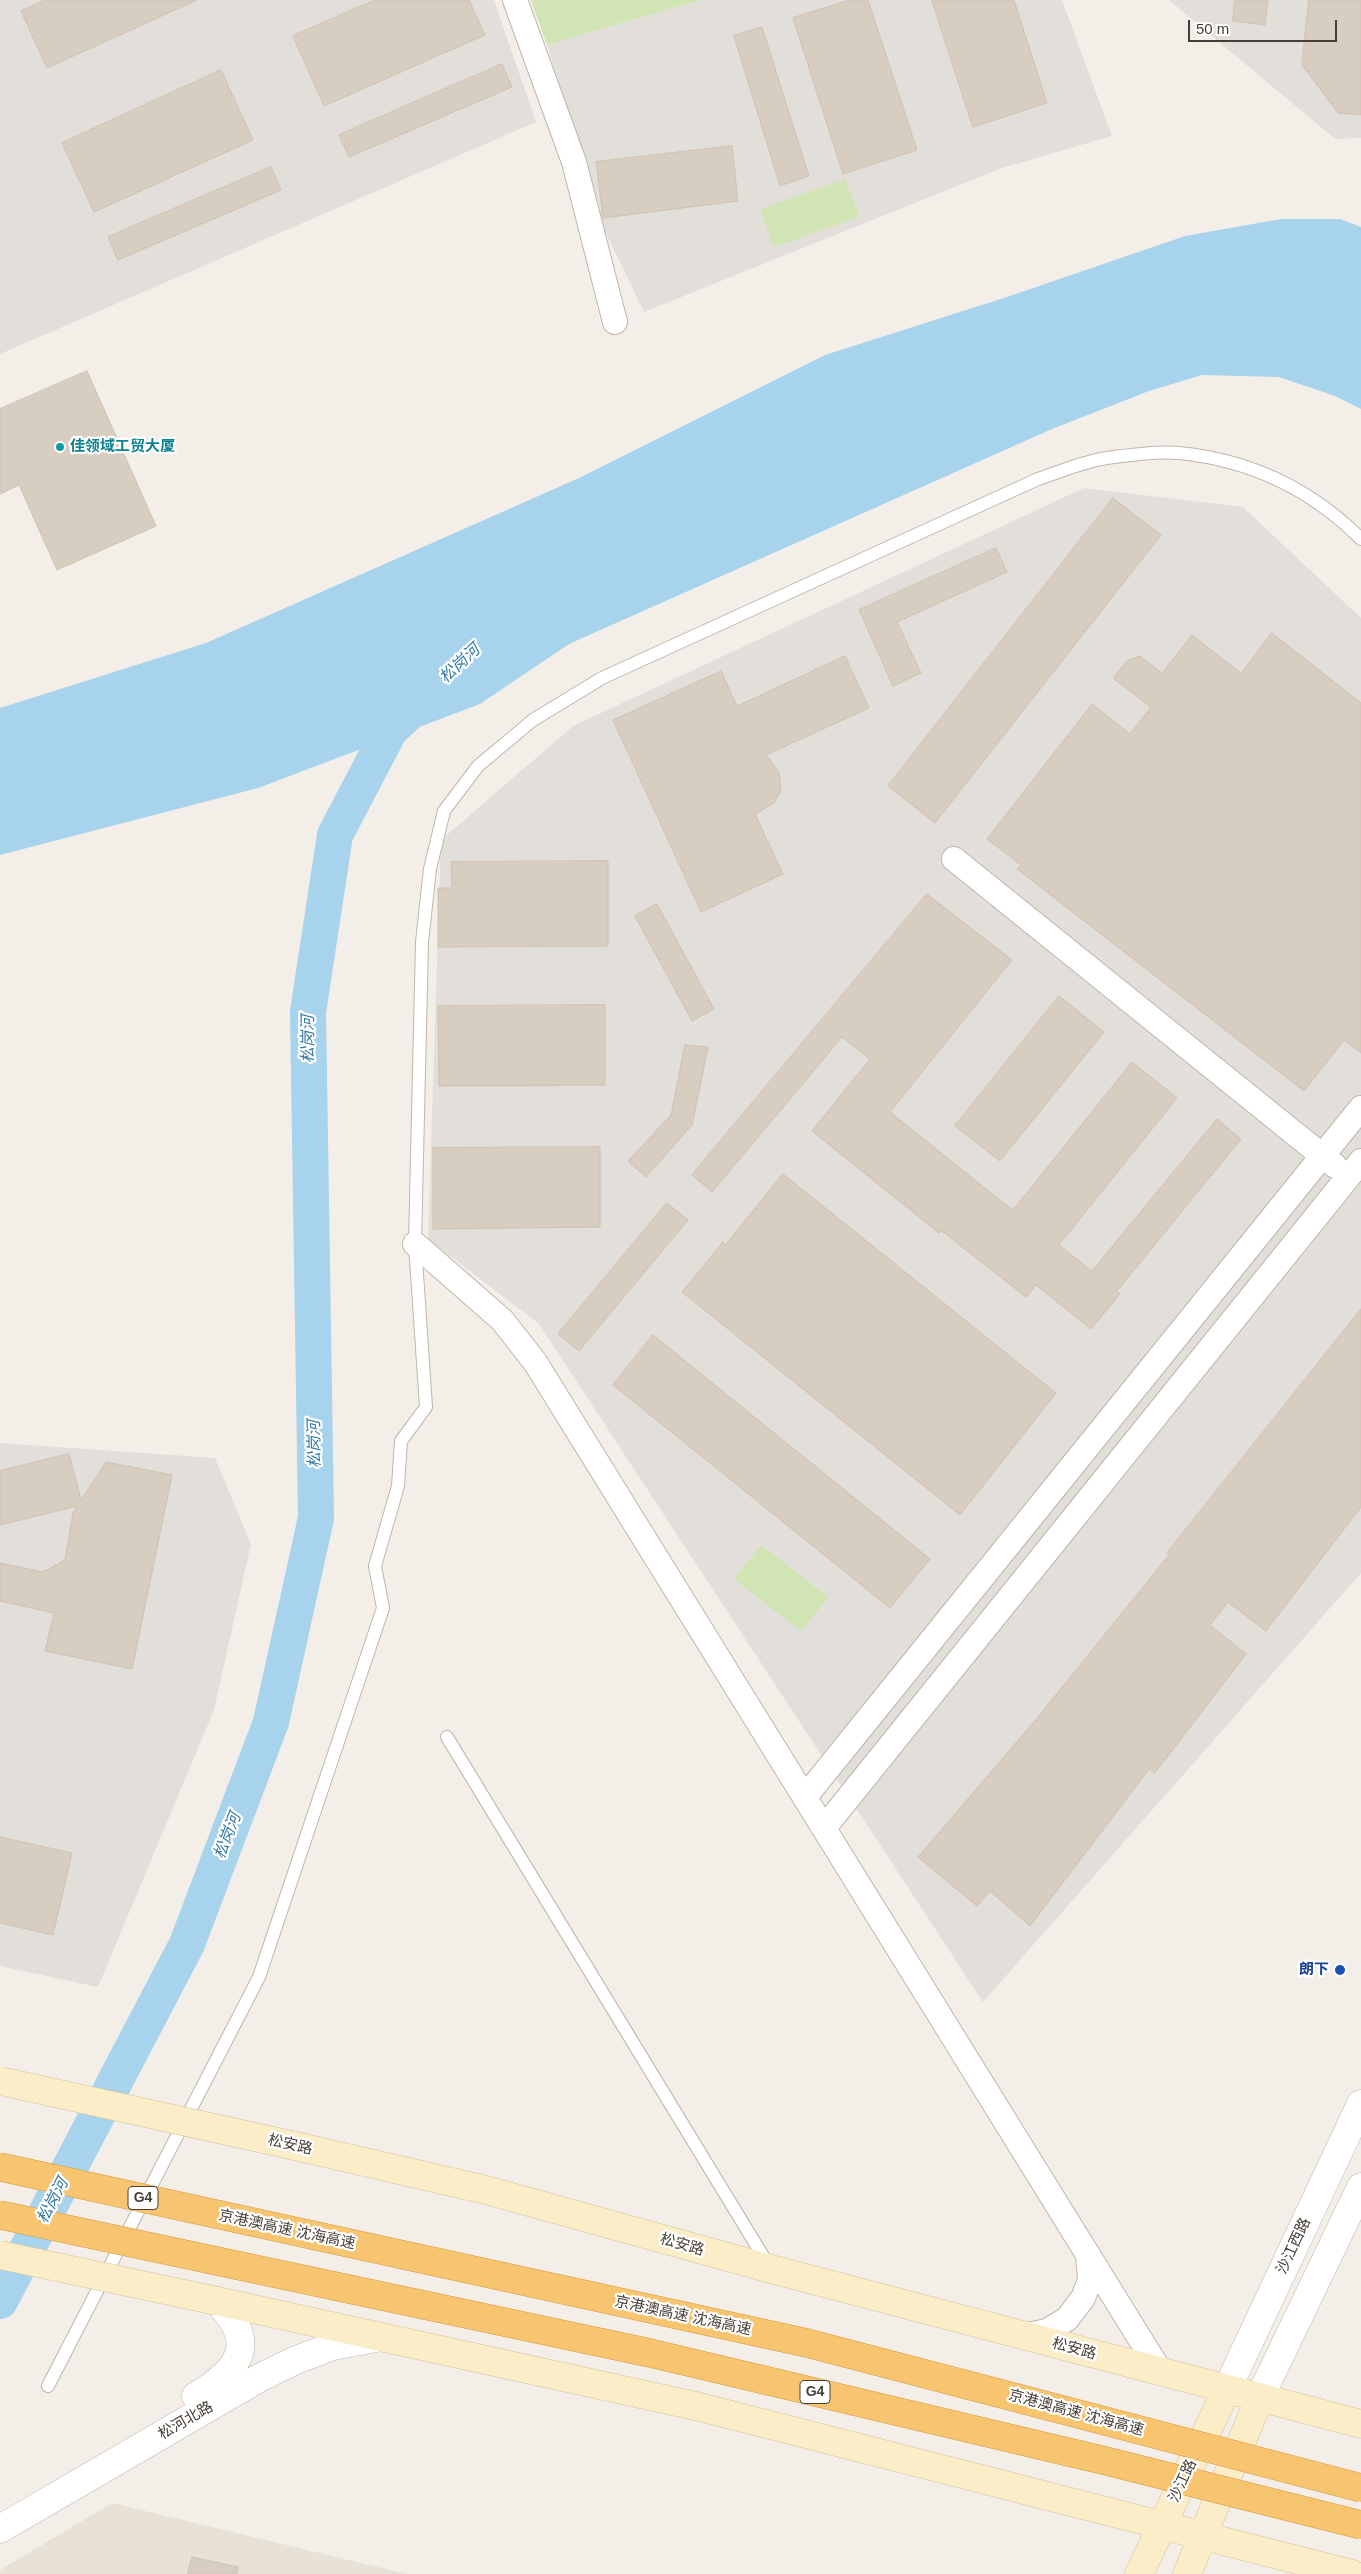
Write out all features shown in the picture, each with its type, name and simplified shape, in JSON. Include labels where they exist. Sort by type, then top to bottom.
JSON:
[{"type":"highway","name":"京港澳高速 沈海高速","points":[[0,2167],[807,2343],[1361,2488]]},
{"type":"highway","name":"G4","points":[[0,2215],[650,2353],[1102,2460],[1361,2524]]},
{"type":"main road","name":"松安路","points":[[0,2081],[486,2190],[771,2269],[1361,2424]]},
{"type":"main road","points":[[0,2255],[700,2406],[1352,2574]]},
{"type":"main road","name":"沙江路","points":[[1139,2574],[1227,2389]]},
{"type":"main road","points":[[1188,2574],[1260,2397]]},
{"type":"street","points":[[515,0],[574,162],[616,322]]},
{"type":"street","points":[[824,1828],[1354,1169],[1322,1156],[954,860]]},
{"type":"street","points":[[805,1797],[1361,1108]]},
{"type":"street","points":[[414,1244],[502,1320],[536,1362],[1160,2371]]},
{"type":"street","name":"沙江西路","points":[[1227,2389],[1361,2104]]},
{"type":"street","points":[[1260,2397],[1361,2187]]},
{"type":"street","points":[[1024,2336],[1047,2331],[1067,2318],[1083,2298],[1090,2280],[1088,2254]]},
{"type":"street","name":"松河北路","points":[[0,2512],[215,2385],[228,2374],[240,2357],[240,2339],[236,2324],[217,2301]]},
{"type":"street","name":"松河北路","points":[[0,2529],[260,2377],[296,2360],[333,2346],[382,2337]]},
{"type":"lane","points":[[48,2386],[259,1977],[383,1608],[375,1566],[398,1486],[401,1441],[426,1407],[414,1244],[422,942],[430,869],[444,811],[478,766],[532,720],[602,678],[1038,479],[1105,458],[1178,453],[1246,466],[1284,480],[1324,507],[1361,539]]},
{"type":"lane","points":[[447,1737],[771,2269]]},
{"type":"shaded area","points":[[0,0],[494,0],[536,122],[0,354]]},
{"type":"shaded area","points":[[700,0],[1062,0],[1112,136],[1002,168],[644,312],[602,225],[547,45]]},
{"type":"shaded area","points":[[1169,0],[1361,0],[1361,138],[1335,139]]},
{"type":"shaded area","points":[[1084,488],[1243,507],[1361,618],[1361,1573],[983,2002],[539,1324],[428,1239],[441,840],[573,726]]},
{"type":"shaded area","points":[[0,1443],[215,1458],[251,1544],[214,1710],[98,1987],[0,1966]]},
{"type":"shaded area","points":[[112,2503],[407,2574],[0,2574],[0,2570]]},
{"type":"green space","points":[[531,0],[700,0],[547,45]]},
{"type":"green space","points":[[845,179],[859,217],[774,247],[760,209]]},
{"type":"green space","points":[[761,1545],[828,1597],[801,1631],[734,1579]]},
{"type":"water","points":[[1281,219],[1340,219],[1361,227],[1361,409],[1335,396],[1279,377],[1202,375],[1149,391],[1052,429],[569,644],[480,704],[258,788],[0,855],[0,708],[206,643],[579,478],[825,355],[1007,297],[1185,236]]},
{"type":"building","points":[[45,0],[197,0],[47,68],[21,11]]},
{"type":"building","points":[[375,0],[469,0],[485,35],[324,106],[293,36]]},
{"type":"building","points":[[850,0],[868,0],[917,150],[843,174],[793,18]]},
{"type":"building","points":[[932,0],[1014,0],[1047,103],[973,127]]},
{"type":"building","points":[[1235,0],[1268,0],[1265,25],[1233,21]]},
{"type":"building","points":[[1309,0],[1361,0],[1361,115],[1338,113],[1302,65]]},
{"type":"building","points":[[762,27],[809,176],[780,186],[734,36]]},
{"type":"building","points":[[502,64],[512,87],[349,157],[339,135]]},
{"type":"building","points":[[221,70],[253,140],[94,212],[62,143]]},
{"type":"building","points":[[732,146],[738,201],[603,218],[596,162]]},
{"type":"building","points":[[271,167],[281,190],[118,260],[108,237]]},
{"type":"building","name":"佳领域工贸大厦","points":[[87,371],[156,526],[57,570],[19,485],[0,494],[0,409]]},
{"type":"building","points":[[1113,498],[1161,535],[935,823],[888,786]]},
{"type":"building","points":[[996,548],[1007,572],[897,622],[921,673],[893,686],[859,610]]},
{"type":"building","points":[[1272,633],[1361,703],[1361,1053],[1344,1040],[1304,1091],[1017,869],[1021,865],[987,839],[1092,704],[1130,734],[1151,707],[1113,678],[1127,661],[1140,656],[1162,673],[1192,635],[1241,673]]},
{"type":"building","points":[[845,656],[869,708],[766,755],[779,772],[781,791],[774,803],[755,814],[783,874],[701,912],[613,720],[721,671],[737,706]]},
{"type":"building","points":[[608,861],[608,946],[438,947],[438,888],[452,888],[451,862]]},
{"type":"building","points":[[927,894],[1012,960],[890,1112],[1001,1201],[1013,1210],[1132,1062],[1177,1098],[1059,1245],[1092,1271],[1217,1119],[1241,1139],[1117,1291],[1120,1294],[1091,1329],[1036,1285],[1026,1297],[942,1231],[939,1233],[812,1131],[870,1059],[842,1037],[712,1192],[692,1175]]},
{"type":"building","points":[[657,904],[714,1009],[692,1021],[635,916]]},
{"type":"building","points":[[1059,996],[1104,1032],[1000,1161],[955,1126]]},
{"type":"building","points":[[605,1005],[605,1085],[439,1086],[438,1006]]},
{"type":"building","points":[[685,1045],[708,1047],[692,1125],[646,1177],[628,1161],[671,1115]]},
{"type":"building","points":[[600,1147],[600,1227],[433,1229],[433,1148]]},
{"type":"building","points":[[783,1174],[1056,1393],[960,1515],[682,1292],[723,1242],[725,1245]]},
{"type":"building","points":[[667,1203],[688,1220],[579,1351],[558,1334]]},
{"type":"building","points":[[1361,1309],[1361,1507],[1266,1631],[1228,1602],[1210,1625],[1246,1654],[1155,1773],[1149,1769],[1030,1926],[990,1891],[977,1906],[918,1857],[1038,1717],[1169,1555],[1167,1553]]},
{"type":"building","points":[[653,1335],[930,1559],[890,1608],[613,1385]]},
{"type":"building","points":[[69,1454],[81,1500],[106,1462],[172,1475],[132,1669],[45,1651],[54,1613],[0,1601],[0,1563],[43,1572],[65,1560],[73,1513],[77,1506],[0,1525],[0,1471]]},
{"type":"building","points":[[0,1837],[72,1853],[53,1935],[0,1923]]},
{"type":"building","points":[[192,2557],[238,2567],[237,2574],[188,2574]]},
{"type":"waterway","name":"松岗河","points":[[0,2301],[187,1944],[271,1722],[316,1518],[308,1012],[335,835],[390,730],[418,704]]},
{"type":"place","name":"佳领域工贸大厦","points":[[60,447]]},
{"type":"place","name":"朗下","points":[[1340,1970]]}]
